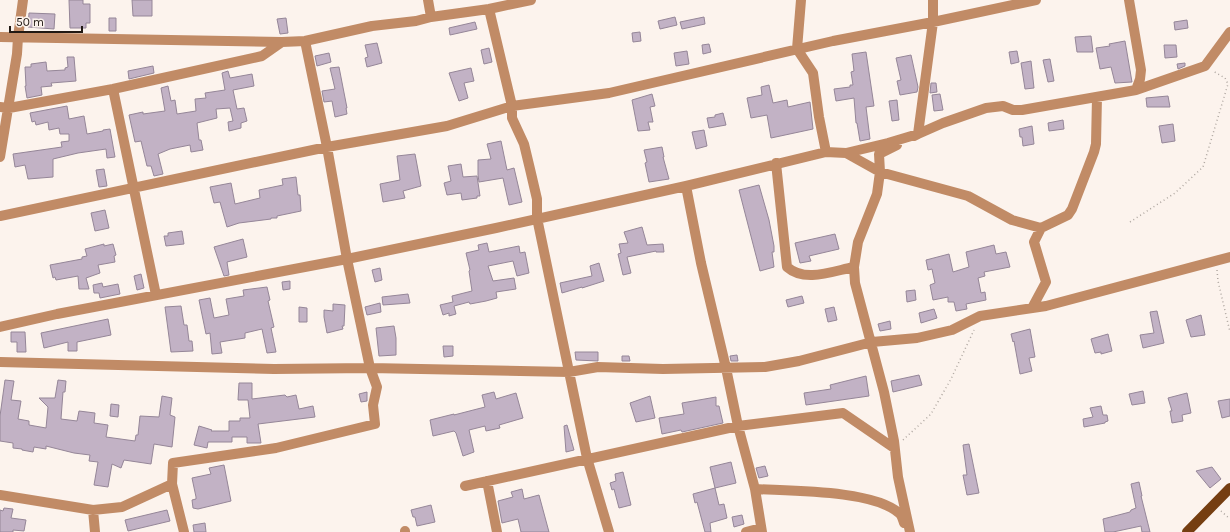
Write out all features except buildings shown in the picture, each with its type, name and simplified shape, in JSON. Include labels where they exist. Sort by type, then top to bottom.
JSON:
[{"type":"main road","points":[[1187,532],[1230,488]]},
{"type":"street","points":[[0,157],[4,107],[17,54],[23,0]]},
{"type":"street","points":[[428,0],[431,17]]},
{"type":"street","points":[[0,38],[18,37],[282,42],[305,40],[372,26],[416,21],[431,17],[489,9],[531,0]]},
{"type":"street","points":[[802,0],[797,49],[814,73],[819,117],[826,152]]},
{"type":"street","points":[[918,134],[933,22],[933,0]]},
{"type":"street","points":[[0,216],[327,147],[447,126],[512,106],[609,93],[797,49],[1036,0]]},
{"type":"street","points":[[1129,0],[1141,70],[1140,80],[1136,90]]},
{"type":"street","points":[[489,9],[512,106],[512,118],[524,144],[537,199],[537,218],[569,372],[588,458],[609,532]]},
{"type":"street","points":[[909,532],[884,392],[872,342],[855,283],[854,267],[858,242],[877,194],[880,172],[879,154],[943,123],[990,107],[1003,106],[1013,110],[1022,110],[1136,90],[1206,66],[1230,32]]},
{"type":"street","points":[[184,532],[172,484],[173,463],[276,448],[375,424],[372,405],[377,387],[370,368],[347,259],[327,147],[305,40]]},
{"type":"street","points":[[4,107],[113,89],[262,56],[282,42]]},
{"type":"street","points":[[113,89],[156,295]]},
{"type":"street","points":[[1032,308],[1046,282],[1034,242],[1041,228],[1068,215],[1072,209],[1092,160],[1096,144],[1097,97]]},
{"type":"street","points":[[0,327],[489,230],[537,218],[686,186],[826,152],[846,153],[918,134]]},
{"type":"street","points":[[846,153],[880,172],[968,196],[1012,220],[1041,228]]},
{"type":"street","points":[[776,163],[787,267],[793,272],[812,276],[854,267]]},
{"type":"street","points":[[686,186],[701,263],[738,426],[755,489],[761,530],[746,532]]},
{"type":"street","points":[[0,362],[274,369],[370,368],[569,372],[598,368],[765,367],[799,361],[872,342],[917,338],[952,330],[980,316],[1032,308],[1230,257]]},
{"type":"street","points":[[465,486],[738,426],[843,413],[894,448]]},
{"type":"street","points":[[487,481],[497,532]]},
{"type":"street","points":[[0,495],[93,510],[122,507],[172,484]]},
{"type":"street","points":[[755,489],[831,493],[878,501],[900,513],[909,532]]},
{"type":"street","points":[[93,510],[95,532]]},
{"type":"path","points":[[1130,222],[1175,193],[1203,167],[1228,84],[1225,78],[1206,66]]},
{"type":"path","points":[[1215,261],[1230,332]]},
{"type":"path","points":[[894,448],[931,414],[952,379],[980,316]]},
{"type":"path","points":[[1214,505],[1230,519]]}]
